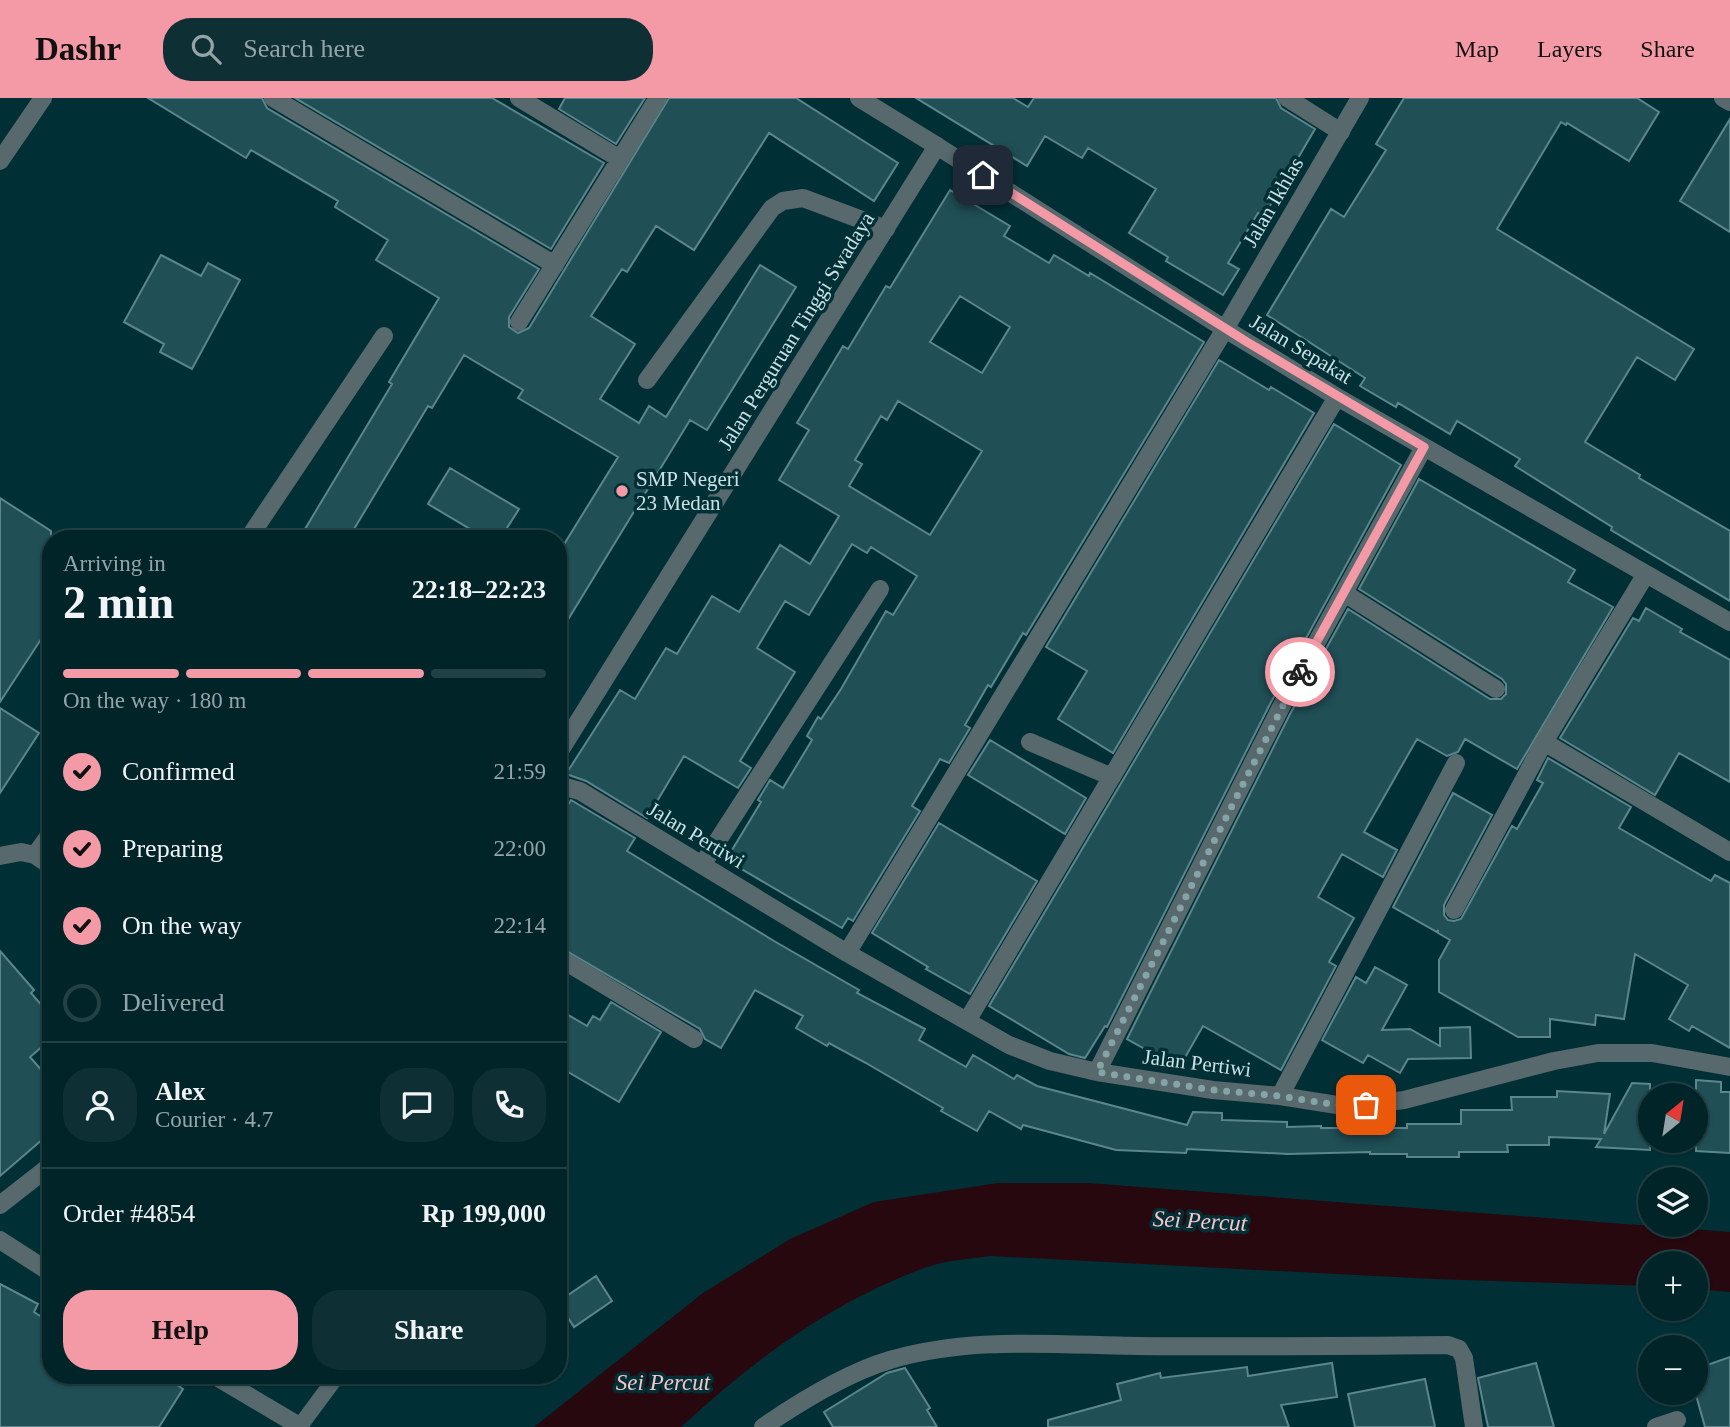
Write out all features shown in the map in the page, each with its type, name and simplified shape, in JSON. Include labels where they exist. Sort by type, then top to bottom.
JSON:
[{"type":"street","points":[[0,161],[43,98]]},
{"type":"street","points":[[273,98],[555,265]]},
{"type":"street","points":[[519,98],[620,159]]},
{"type":"street","points":[[519,321],[658,98]]},
{"type":"street","name":"Jalan Sepakat","points":[[859,98],[1337,397],[1730,622]]},
{"type":"street","points":[[1287,98],[1341,132]]},
{"type":"street","name":"Jalan Ikhlas","points":[[847,953],[1225,329],[1360,98]]},
{"type":"street","points":[[1723,98],[1730,102]]},
{"type":"street","name":"Jalan Perguruan Tinggi Swadaya","points":[[567,740],[937,146]]},
{"type":"street","points":[[647,380],[772,208],[783,201],[803,198],[886,229]]},
{"type":"street","points":[[254,530],[384,336]]},
{"type":"street","points":[[967,1021],[1337,397]]},
{"type":"street","points":[[1097,1072],[1280,709],[1424,447]]},
{"type":"street","points":[[1454,910],[1544,742],[1646,575]]},
{"type":"street","points":[[702,864],[880,589]]},
{"type":"street","points":[[1344,593],[1496,689]]},
{"type":"street","points":[[1030,742],[1112,777]]},
{"type":"street","points":[[1544,742],[1730,852]]},
{"type":"street","points":[[1280,1096],[1456,763]]},
{"type":"street","name":"Jalan Pertiwi","points":[[567,787],[580,791],[847,953],[967,1021],[1029,1054],[1049,1061],[1097,1072],[1213,1090],[1337,1105],[1366,1105],[1404,1100],[1554,1061],[1598,1053],[1652,1053],[1730,1067]]},
{"type":"street","points":[[35,855],[42,845]]},
{"type":"street","points":[[0,856],[21,852],[42,860]]},
{"type":"street","points":[[567,962],[694,1039]]},
{"type":"street","points":[[0,1206],[42,1172]]},
{"type":"street","points":[[0,1240],[42,1267]]},
{"type":"street","points":[[763,1427],[852,1375],[888,1360],[926,1351],[987,1345],[1453,1346],[1464,1358],[1474,1427]]},
{"type":"street","points":[[228,1384],[301,1427]]},
{"type":"street","points":[[1657,1427],[1677,1420]]},
{"type":"lane","points":[[301,1427],[331,1384]]},
{"type":"water","name":"Sei Percut","points":[[998,1183],[1088,1183],[1638,1225],[1638,1237],[1708,1237],[1708,1230],[1730,1232],[1730,1292],[1708,1290],[1708,1251],[1638,1251],[1638,1286],[1433,1279],[990,1256],[934,1265],[859,1297],[766,1356],[681,1427],[534,1427],[703,1293],[790,1239],[874,1202]]},
{"type":"building","points":[[148,98],[262,98],[267,108],[539,269],[509,317],[509,327],[518,333],[529,328],[669,98],[796,98],[898,163],[874,201],[769,133],[694,250],[656,226],[627,272],[622,269],[591,316],[635,344],[600,399],[639,423],[649,406],[666,417],[760,265],[796,287],[707,430],[690,420],[567,621],[567,539],[618,457],[518,398],[523,390],[464,355],[432,408],[428,406],[353,530],[304,530],[392,384],[389,382],[439,298],[376,260],[388,240],[335,207],[338,201],[251,150],[246,158]]},
{"type":"building","points":[[295,98],[492,98],[604,163],[551,249]]},
{"type":"building","points":[[565,98],[645,98],[616,144],[559,109]]},
{"type":"building","points":[[916,98],[1013,98],[1028,107],[1034,98],[1276,98],[1281,108],[1315,129],[1264,216],[1258,213],[1228,263],[1239,269],[1223,295],[1166,261],[1168,257],[1129,233],[1156,189],[1088,148],[1082,158],[1045,136],[1027,166]]},
{"type":"building","points":[[1404,98],[1637,98],[1659,112],[1629,161],[1567,123],[1566,125],[1561,122],[1497,229],[1694,349],[1675,380],[1637,357],[1585,442],[1640,475],[1639,478],[1730,531],[1730,601],[1611,530],[1612,527],[1515,466],[1520,459],[1457,421],[1450,434],[1398,403],[1396,407],[1360,386],[1365,378],[1267,315],[1331,209],[1344,217],[1386,150],[1376,144]]},
{"type":"building","points":[[1730,119],[1730,232],[1680,201]]},
{"type":"building","points":[[950,190],[1010,226],[1004,236],[1049,263],[1054,255],[1089,276],[1090,273],[1204,342],[1026,635],[1023,633],[991,687],[988,685],[965,725],[970,728],[949,763],[940,759],[912,806],[920,811],[853,921],[848,918],[842,928],[726,860],[761,802],[758,800],[770,780],[783,788],[812,740],[807,736],[818,717],[821,719],[841,689],[886,611],[893,615],[917,576],[871,547],[867,553],[852,544],[809,615],[785,601],[757,648],[795,672],[740,761],[751,768],[738,788],[684,756],[647,818],[567,772],[620,690],[635,699],[666,648],[677,654],[712,596],[739,612],[780,545],[810,564],[839,516],[779,480],[809,430],[797,423],[843,346],[848,349],[886,286],[890,288]],"holes":[[[960,296],[1010,327],[982,373],[930,342]],[[898,401],[982,451],[930,535],[849,486],[862,464],[855,460],[881,416],[887,420]]]},
{"type":"building","points":[[161,255],[201,276],[208,263],[240,280],[192,369],[160,352],[164,344],[124,322]]},
{"type":"building","points":[[1219,360],[1314,413],[1113,753],[1058,719],[1087,671],[1046,647]]},
{"type":"building","points":[[1334,424],[1401,465],[1270,704],[1107,1027],[1105,1026],[1085,1058],[1069,1054],[989,1006]]},
{"type":"building","points":[[450,468],[519,509],[506,530],[472,530],[428,504]]},
{"type":"building","points":[[1419,479],[1575,570],[1568,582],[1613,607],[1517,769],[1465,739],[1458,752],[1447,756],[1417,739],[1364,832],[1397,850],[1383,877],[1342,854],[1318,897],[1354,918],[1329,962],[1336,966],[1281,1070],[1203,1026],[1179,1068],[1127,1039],[1290,714],[1348,609],[1490,699],[1501,699],[1506,694],[1506,684],[1502,679],[1359,589]]},
{"type":"building","points":[[0,498],[49,530],[42,530],[42,638],[0,702]]},
{"type":"building","points":[[1646,608],[1682,629],[1680,632],[1730,660],[1730,782],[1679,753],[1655,795],[1560,738],[1633,618],[1639,621]]},
{"type":"building","points":[[0,708],[39,733],[0,793]]},
{"type":"building","points":[[990,740],[1086,798],[1065,834],[968,775]]},
{"type":"building","points":[[1548,758],[1631,807],[1619,828],[1711,881],[1715,875],[1730,883],[1730,1048],[1692,1026],[1689,1031],[1669,1019],[1688,985],[1635,954],[1624,1019],[1596,1015],[1595,1025],[1550,1019],[1550,1037],[1518,1037],[1439,992],[1439,960],[1450,940],[1438,933],[1438,930],[1437,932],[1393,907],[1453,793],[1492,815],[1444,905],[1444,915],[1448,920],[1461,919],[1512,826],[1517,829],[1543,783],[1537,780]]},
{"type":"building","points":[[571,800],[635,838],[627,851],[859,990],[857,993],[925,1029],[919,1040],[966,1067],[973,1055],[1014,1079],[1017,1075],[1037,1086],[1187,1125],[1193,1112],[1222,1113],[1222,1120],[1287,1122],[1287,1127],[1407,1128],[1407,1124],[1461,1124],[1461,1110],[1512,1110],[1511,1097],[1557,1097],[1557,1091],[1610,1094],[1604,1134],[1632,1083],[1638,1083],[1638,1149],[1596,1147],[1601,1139],[1549,1137],[1549,1145],[1507,1145],[1508,1152],[1459,1152],[1459,1157],[1407,1157],[1407,1154],[1370,1152],[1288,1154],[1187,1149],[1186,1153],[1116,1150],[1023,1125],[1021,1129],[989,1111],[977,1131],[866,1063],[829,1043],[827,1046],[796,1028],[803,1016],[755,990],[721,1048],[705,1039],[700,1029],[567,951],[567,807]]},
{"type":"building","points":[[939,823],[1037,881],[970,994],[872,933]]},
{"type":"building","points":[[0,951],[34,990],[31,993],[42,1006],[42,1047],[30,1057],[42,1071],[42,1140],[0,1176]]},
{"type":"building","points":[[1375,967],[1407,985],[1382,1030],[1410,1029],[1440,1046],[1440,1028],[1470,1027],[1471,1058],[1408,1059],[1400,1073],[1368,1055],[1363,1063],[1322,1040],[1356,977],[1366,983]]},
{"type":"building","points":[[611,1002],[661,1032],[619,1102],[567,1071],[567,1014],[587,1026],[593,1016],[600,1020]]},
{"type":"building","points":[[1696,1080],[1721,1082],[1721,1092],[1730,1092],[1730,1153],[1708,1152],[1708,1083],[1696,1083]]},
{"type":"building","points":[[596,1276],[612,1301],[574,1327],[567,1316],[567,1296]]},
{"type":"building","points":[[0,1284],[38,1304],[34,1312],[42,1317],[42,1384],[175,1384],[183,1389],[159,1427],[0,1427]]},
{"type":"building","points":[[1730,1357],[1730,1427],[1705,1427],[1699,1405],[1708,1405],[1708,1365]]},
{"type":"building","points":[[1332,1363],[1337,1397],[1281,1405],[1289,1427],[1048,1427],[1048,1420],[1121,1400],[1117,1384],[1160,1373],[1161,1378],[1247,1367],[1248,1376]]},
{"type":"building","points":[[1536,1363],[1554,1427],[1488,1427],[1478,1378]]},
{"type":"building","points":[[905,1368],[930,1408],[927,1410],[937,1427],[833,1427],[824,1412],[887,1373]]},
{"type":"building","points":[[1425,1379],[1435,1427],[1355,1427],[1348,1394]]},
{"type":"way so far","points":[[1300,672],[1097,1072],[1213,1090],[1337,1105],[1366,1105]]},
{"type":"place","name":"SMP Negeri 23 Medan","points":[[622,491]]},
{"type":"route","points":[[983,175],[1247,342],[1424,447],[1300,672]]}]
